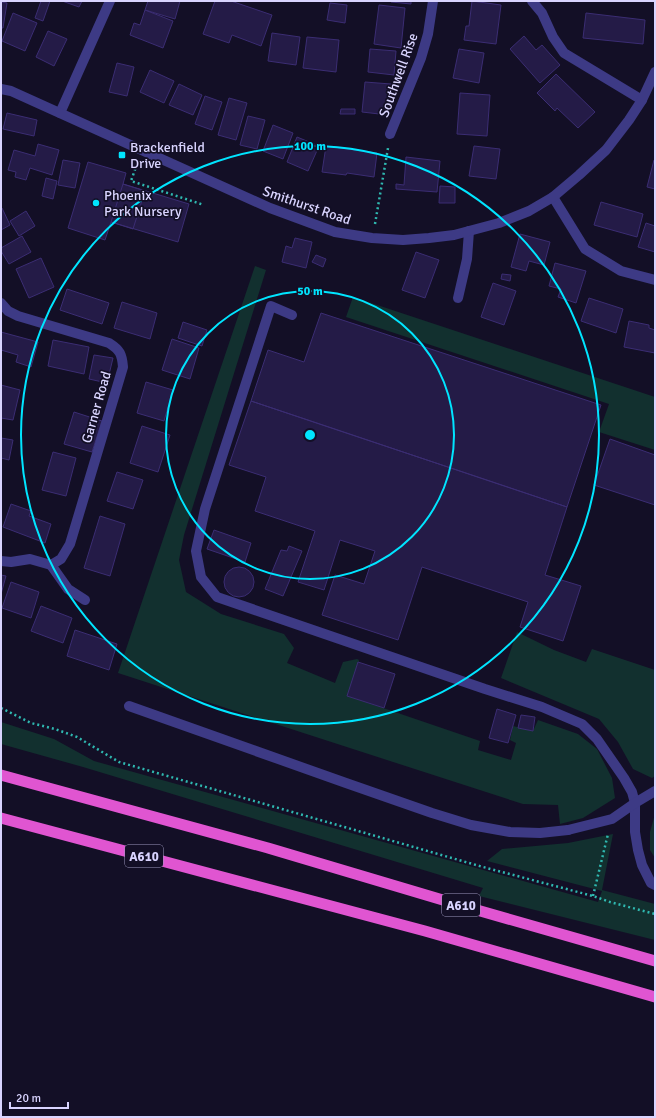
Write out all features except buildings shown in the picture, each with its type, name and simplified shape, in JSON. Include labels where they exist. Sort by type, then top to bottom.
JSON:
[{"type":"highway","name":"A610","points":[[1,775],[268,848],[655,961]]},
{"type":"highway","name":"A610","points":[[1,818],[426,931],[655,997]]},
{"type":"street","points":[[60,113],[110,1]]},
{"type":"street","name":"Southwell Rise","points":[[390,134],[421,58],[428,34],[433,1]]},
{"type":"street","points":[[532,1],[542,13],[553,37],[564,53],[642,100]]},
{"type":"street","name":"Smithurst Road","points":[[1,89],[10,91],[60,113],[270,208],[335,232],[372,238],[403,240],[454,235],[499,223],[529,211],[553,197],[606,150],[642,100],[655,72]]},
{"type":"street","points":[[553,197],[585,249],[621,271],[655,280]]},
{"type":"street","points":[[458,298],[467,259],[469,231]]},
{"type":"street","name":"Garner Road","points":[[1,303],[8,311],[18,316],[109,343],[118,349],[122,358],[122,367],[70,544],[61,559],[51,565]]},
{"type":"street","points":[[292,315],[271,306],[205,509],[196,551],[201,578],[217,597],[485,689],[542,707],[582,724],[597,739],[632,792],[635,803],[635,832],[638,850],[642,865],[651,882],[655,885]]},
{"type":"street","points":[[1,561],[11,562],[30,558],[51,565],[68,589],[85,600]]},
{"type":"street","points":[[129,706],[432,813],[471,825],[510,832],[540,833],[568,830],[612,819],[655,791]]},
{"type":"path","points":[[372,238],[390,134]]},
{"type":"path","points":[[141,150],[131,181],[204,205]]},
{"type":"path","points":[[1,708],[31,723],[55,729],[77,737],[119,762],[483,867],[655,914]]},
{"type":"path","points":[[593,896],[612,819]]},
{"type":"green space","points":[[255,266],[266,270],[184,535],[179,560],[186,592],[221,614],[284,634],[294,648],[287,663],[335,683],[343,662],[357,659],[359,660],[348,696],[480,741],[478,750],[511,760],[516,743],[510,740],[513,726],[533,731],[538,720],[578,734],[597,749],[612,778],[615,798],[583,818],[560,824],[558,805],[523,804],[118,673]]},
{"type":"green space","points":[[353,297],[655,397],[655,450],[599,432],[609,404],[346,317]]},
{"type":"green space","points":[[517,632],[554,650],[586,662],[592,649],[655,670],[655,776],[652,778],[633,769],[618,742],[599,719],[501,678]]},
{"type":"green space","points":[[1,722],[54,739],[94,761],[598,902],[602,891],[487,861],[502,849],[568,843],[613,834],[602,890],[655,904],[655,940],[479,896],[483,888],[83,767],[1,744]]},
{"type":"green space","points":[[655,814],[655,858],[650,850],[650,832]]},
{"type":"place","name":"Brackenfield Drive","points":[[122,155]]},
{"type":"place","name":"Phoenix Park Nursery","points":[[96,203]]}]
